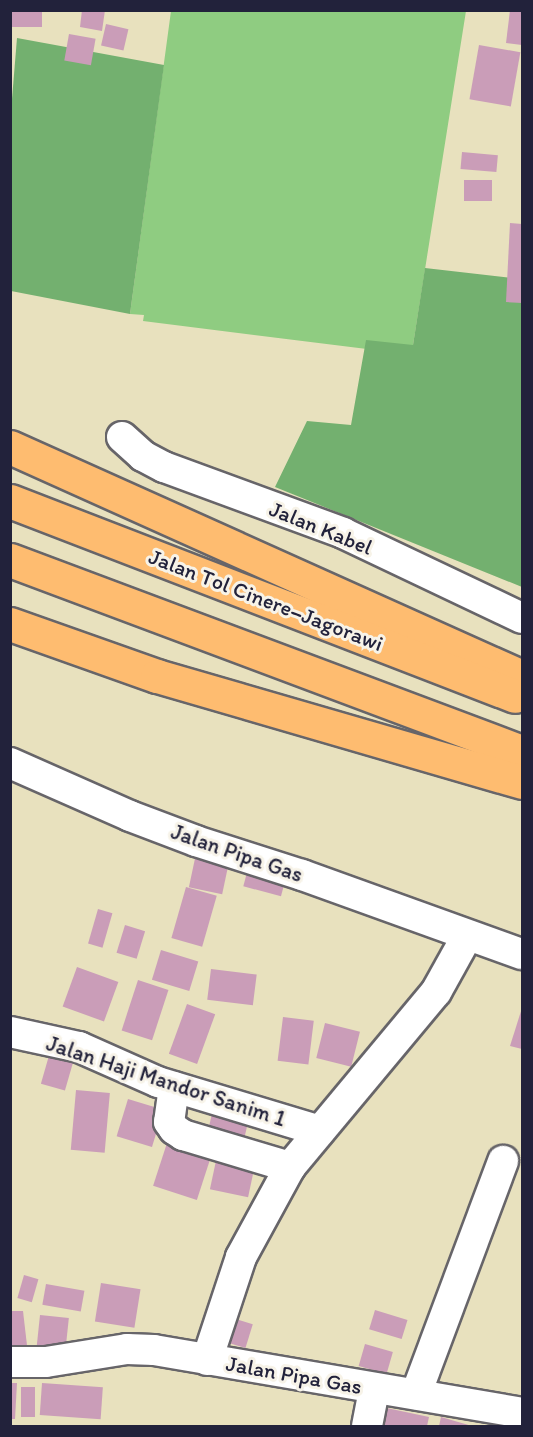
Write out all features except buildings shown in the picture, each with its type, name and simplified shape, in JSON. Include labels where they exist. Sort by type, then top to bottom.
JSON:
[{"type":"highway","points":[[10,447],[522,677]]},
{"type":"highway","name":"Jalan Tol Cinere–Jagorawi","points":[[10,501],[522,699]]},
{"type":"highway","points":[[10,560],[522,752]]},
{"type":"highway","points":[[10,624],[157,676],[522,782]]},
{"type":"street","name":"Jalan Kabel","points":[[122,436],[143,456],[164,467],[344,533],[522,618]]},
{"type":"street","name":"Jalan Pipa Gas","points":[[10,763],[130,816],[196,841],[375,900],[467,936],[522,954]]},
{"type":"street","name":"Jalan Pipa Gas","points":[[467,936],[436,992],[290,1167],[241,1257],[207,1360],[522,1413]]},
{"type":"street","name":"Jalan Haji Mandor Sanim 1","points":[[10,1032],[79,1047],[132,1072],[174,1088],[320,1131]]},
{"type":"street","points":[[174,1088],[169,1122],[174,1129],[183,1135],[290,1167]]},
{"type":"street","points":[[416,1394],[503,1161]]},
{"type":"street","points":[[10,1362],[46,1362],[127,1349],[154,1350],[207,1360]]},
{"type":"street","points":[[367,1426],[374,1389]]},
{"type":"green space","points":[[171,11],[466,11],[413,345],[391,352],[143,321],[144,315],[130,314]]},
{"type":"green space","points":[[17,38],[164,65],[130,314],[11,291],[11,111]]},
{"type":"green space","points":[[425,268],[522,279],[522,587],[275,487],[307,421],[351,425],[366,340],[413,345]]}]
